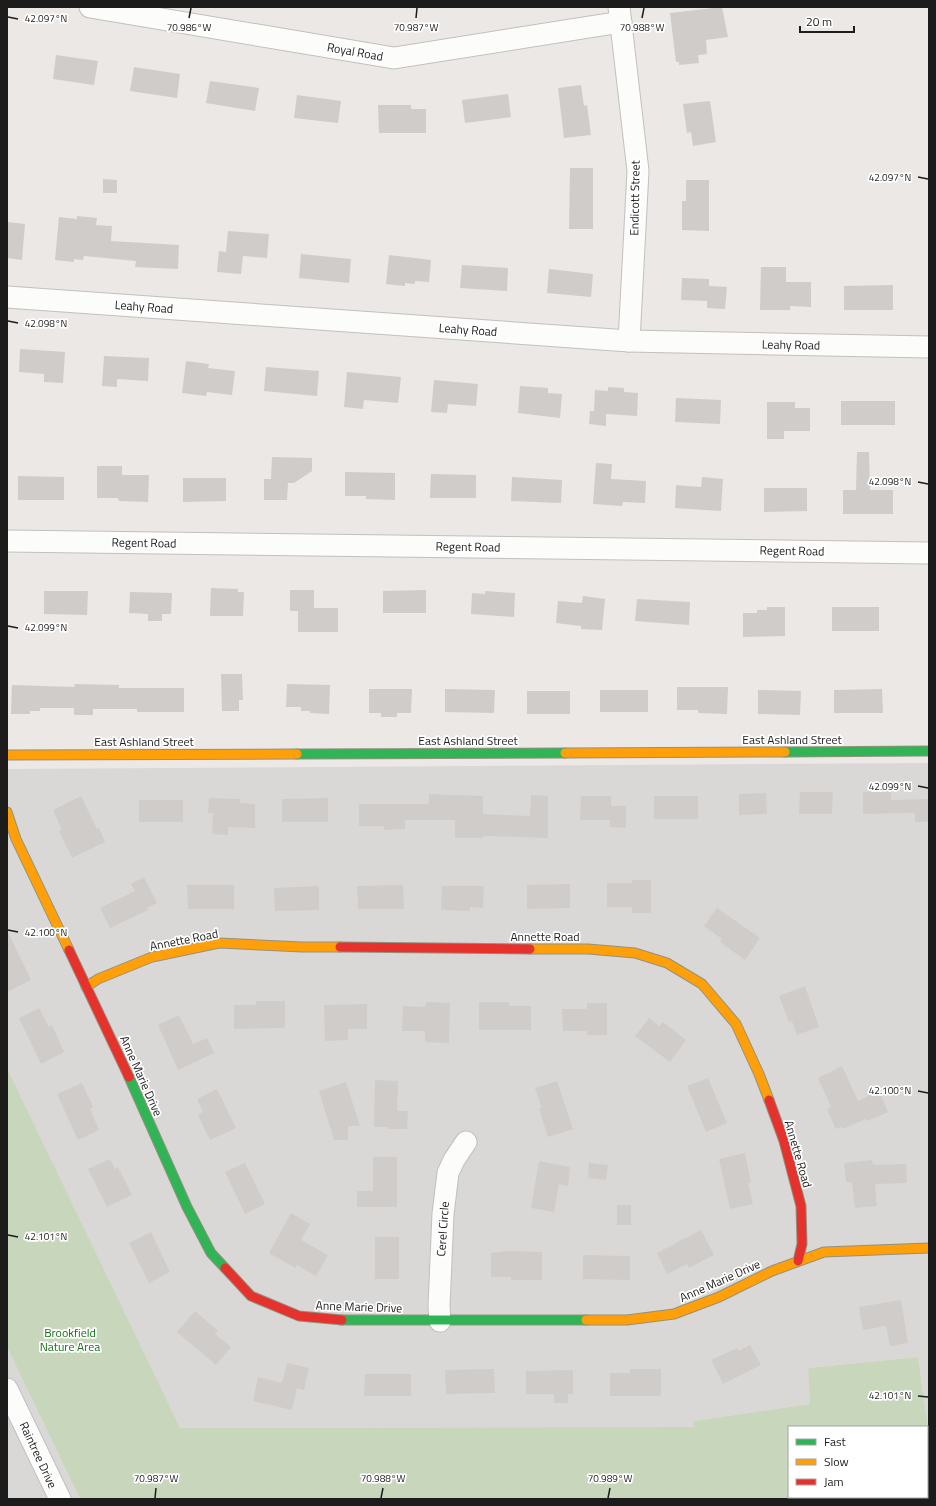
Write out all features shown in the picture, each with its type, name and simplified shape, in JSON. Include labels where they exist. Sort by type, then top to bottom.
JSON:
[{"type":"street","name":"Royal Road","points":[[90,7],[394,58],[620,14]]},
{"type":"street","name":"Endicott Street","points":[[620,14],[638,171],[629,342]]},
{"type":"street","name":"Leahy Road","points":[[7,297],[629,342],[929,347]]},
{"type":"street","name":"Regent Road","points":[[7,541],[929,553]]},
{"type":"street","name":"East Ashland Street","points":[[7,754],[929,751]]},
{"type":"street","name":"Anne Marie Drive","points":[[7,812],[16,839],[187,1207],[211,1253],[251,1296],[299,1316],[348,1321],[627,1320],[674,1314],[720,1296],[772,1271],[824,1252],[929,1248]]},
{"type":"street","name":"Annette Road","points":[[86,987],[98,979],[152,957],[219,943],[302,947],[588,949],[635,953],[667,963],[702,984],[736,1024],[759,1074],[784,1141],[800,1206],[802,1244],[798,1261]]},
{"type":"street","name":"Cerel Circle","points":[[440,1321],[439,1306],[443,1214],[448,1172],[466,1142]]},
{"type":"street","name":"Raintree Drive","points":[[7,1388],[60,1499]]},
{"type":"shaded area","points":[[929,763],[929,1426],[918,1357],[808,1368],[811,1404],[693,1421],[694,1427],[179,1428],[7,1068],[7,769]]},
{"type":"shaded area","points":[[7,1347],[80,1499],[7,1499]]},
{"type":"green space","name":"Brookfield Nature Area","points":[[7,1068],[180,1428],[694,1427],[693,1421],[810,1404],[808,1368],[918,1357],[929,1426],[929,1499],[80,1499],[7,1347]]},
{"type":"building","points":[[722,7],[728,37],[706,40],[707,54],[698,55],[699,63],[679,65],[679,62],[676,62],[670,13]]},
{"type":"building","points":[[56,55],[98,61],[94,85],[53,79]]},
{"type":"building","points":[[134,67],[180,74],[177,98],[130,91]]},
{"type":"building","points":[[210,81],[259,88],[255,111],[206,103]]},
{"type":"building","points":[[581,85],[584,106],[587,105],[591,135],[564,138],[558,88]]},
{"type":"building","points":[[508,94],[511,117],[465,123],[462,100]]},
{"type":"building","points":[[297,95],[341,101],[338,123],[294,118]]},
{"type":"building","points":[[710,101],[716,142],[693,146],[691,132],[687,133],[683,104]]},
{"type":"building","points":[[378,105],[411,105],[411,109],[426,109],[426,133],[379,133]]},
{"type":"building","points":[[570,168],[593,168],[593,229],[569,229]]},
{"type":"building","points":[[103,179],[117,180],[117,193],[103,193]]},
{"type":"building","points":[[686,180],[709,180],[709,231],[682,230],[682,201],[686,201]]},
{"type":"building","points":[[77,216],[97,218],[96,225],[112,226],[111,241],[179,245],[178,269],[135,267],[136,261],[84,256],[83,260],[74,259],[74,262],[55,260],[59,217],[77,219]]},
{"type":"building","points":[[7,222],[25,224],[22,260],[7,258]]},
{"type":"building","points":[[228,231],[269,234],[267,258],[243,256],[241,274],[217,272],[219,251],[226,252]]},
{"type":"building","points":[[301,254],[351,259],[349,283],[299,278]]},
{"type":"building","points":[[389,255],[431,260],[429,282],[415,281],[415,284],[405,283],[405,286],[386,284]]},
{"type":"building","points":[[462,265],[508,268],[507,291],[460,288]]},
{"type":"building","points":[[761,267],[786,267],[786,282],[811,282],[811,307],[790,306],[790,310],[760,310]]},
{"type":"building","points":[[549,269],[593,274],[591,297],[547,293]]},
{"type":"building","points":[[682,278],[709,279],[709,286],[727,287],[725,309],[707,308],[707,301],[681,300]]},
{"type":"building","points":[[893,285],[893,310],[844,310],[844,286]]},
{"type":"building","points":[[20,349],[65,352],[63,383],[44,382],[44,374],[19,372]]},
{"type":"building","points":[[104,356],[149,358],[148,381],[117,379],[117,387],[102,386]]},
{"type":"building","points":[[186,361],[209,364],[208,368],[235,371],[232,395],[207,392],[206,396],[182,393]]},
{"type":"building","points":[[266,367],[319,371],[317,396],[264,391]]},
{"type":"building","points":[[347,372],[401,377],[398,403],[364,400],[363,409],[344,407]]},
{"type":"building","points":[[434,380],[478,384],[476,406],[448,404],[447,413],[431,412]]},
{"type":"building","points":[[520,386],[548,388],[548,393],[562,394],[560,418],[518,413]]},
{"type":"building","points":[[608,387],[624,388],[624,392],[638,393],[637,416],[606,414],[606,426],[589,424],[590,411],[594,411],[595,390],[608,391]]},
{"type":"building","points":[[676,398],[721,400],[720,424],[675,422]]},
{"type":"building","points":[[841,401],[895,401],[895,425],[841,425]]},
{"type":"building","points":[[767,402],[795,402],[795,408],[810,408],[810,431],[784,431],[784,439],[767,439]]},
{"type":"building","points":[[857,452],[869,452],[870,490],[893,490],[893,514],[843,514],[843,490],[856,490]]},
{"type":"building","points":[[272,457],[312,458],[312,471],[294,483],[288,483],[287,500],[264,500],[264,479],[271,479]]},
{"type":"building","points":[[596,463],[612,464],[611,479],[646,481],[645,503],[623,502],[622,506],[593,504]]},
{"type":"building","points":[[97,466],[122,466],[122,475],[149,475],[148,502],[119,501],[118,498],[97,498]]},
{"type":"building","points":[[345,472],[395,473],[395,500],[366,499],[366,496],[345,496]]},
{"type":"building","points":[[431,474],[476,475],[476,498],[430,498]]},
{"type":"building","points":[[18,476],[64,477],[64,500],[18,500]]},
{"type":"building","points":[[512,477],[562,480],[561,503],[511,501]]},
{"type":"building","points":[[702,477],[723,479],[721,511],[675,508],[676,485],[701,487]]},
{"type":"building","points":[[183,478],[226,478],[226,501],[183,502]]},
{"type":"building","points":[[764,488],[807,488],[807,511],[764,512]]},
{"type":"building","points":[[211,588],[238,589],[238,592],[244,592],[243,616],[210,616]]},
{"type":"building","points":[[290,590],[314,590],[314,608],[338,608],[338,632],[298,632],[298,611],[290,611]]},
{"type":"building","points":[[426,590],[426,613],[383,613],[383,591]]},
{"type":"building","points":[[44,591],[88,591],[87,615],[44,614]]},
{"type":"building","points":[[485,591],[515,593],[514,617],[471,614],[472,593],[485,594]]},
{"type":"building","points":[[130,592],[172,593],[171,614],[162,614],[162,621],[148,621],[148,614],[129,613]]},
{"type":"building","points":[[583,596],[605,599],[602,630],[581,629],[581,626],[556,623],[558,601],[582,603]]},
{"type":"building","points":[[637,599],[690,602],[689,625],[635,621]]},
{"type":"building","points":[[767,607],[785,607],[785,636],[743,637],[743,613],[757,613],[757,610],[767,610]]},
{"type":"building","points":[[832,607],[879,607],[879,631],[832,631]]},
{"type":"building","points":[[221,674],[242,674],[243,700],[239,700],[239,711],[222,711]]},
{"type":"building","points":[[75,684],[119,685],[119,688],[184,688],[184,712],[137,712],[137,709],[93,709],[93,715],[74,715],[74,708],[40,708],[40,711],[30,711],[30,714],[11,714],[12,685],[74,687]]},
{"type":"building","points":[[287,684],[330,685],[329,714],[301,711],[301,707],[286,707]]},
{"type":"building","points":[[677,687],[728,687],[727,714],[698,713],[698,710],[677,710]]},
{"type":"building","points":[[369,689],[412,689],[411,713],[397,713],[397,717],[381,717],[381,713],[369,713]]},
{"type":"building","points":[[445,689],[495,690],[494,713],[445,712]]},
{"type":"building","points":[[882,689],[883,713],[834,713],[834,690]]},
{"type":"building","points":[[600,690],[648,690],[648,712],[600,712]]},
{"type":"building","points":[[758,690],[801,691],[800,715],[758,714]]},
{"type":"building","points":[[527,691],[570,691],[570,714],[527,714]]},
{"type":"building","points":[[891,791],[891,800],[929,799],[929,822],[915,822],[915,813],[863,814],[863,792]]},
{"type":"building","points":[[800,792],[833,792],[832,814],[799,814]]},
{"type":"building","points":[[766,793],[767,814],[739,815],[739,794]]},
{"type":"building","points":[[429,794],[483,796],[483,814],[530,816],[531,795],[548,796],[548,838],[483,836],[483,838],[455,838],[455,820],[405,820],[405,829],[384,830],[384,826],[359,826],[359,804],[429,804]]},
{"type":"building","points":[[81,796],[105,842],[72,858],[59,831],[62,830],[53,810]]},
{"type":"building","points":[[581,796],[611,796],[611,806],[626,806],[626,828],[610,827],[610,820],[580,820]]},
{"type":"building","points":[[654,796],[698,796],[698,819],[654,819]]},
{"type":"building","points":[[209,798],[240,799],[240,803],[255,804],[255,828],[228,827],[228,835],[212,834],[213,813],[208,813]]},
{"type":"building","points":[[328,798],[328,822],[282,822],[282,799]]},
{"type":"building","points":[[139,800],[183,800],[183,822],[139,822]]},
{"type":"building","points":[[144,877],[157,903],[147,908],[148,910],[110,928],[100,908],[135,891],[131,884]]},
{"type":"building","points":[[632,880],[651,880],[651,913],[632,913],[632,907],[607,907],[607,883],[632,883]]},
{"type":"building","points":[[570,884],[570,908],[527,909],[527,885]]},
{"type":"building","points":[[187,885],[234,885],[234,909],[188,909]]},
{"type":"building","points":[[403,885],[404,909],[358,909],[357,886]]},
{"type":"building","points":[[319,886],[319,910],[275,911],[274,888]]},
{"type":"building","points":[[442,886],[484,886],[483,908],[470,907],[470,911],[441,910]]},
{"type":"building","points":[[717,908],[760,938],[745,960],[720,942],[722,939],[704,926]]},
{"type":"building","points":[[7,930],[31,980],[7,992]]},
{"type":"building","points":[[805,986],[819,1027],[797,1035],[792,1021],[789,1022],[779,996]]},
{"type":"building","points":[[256,1001],[285,1001],[285,1028],[234,1029],[234,1005],[256,1005]]},
{"type":"building","points":[[426,1002],[450,1003],[449,1043],[425,1042],[425,1031],[402,1031],[403,1006],[425,1007]]},
{"type":"building","points":[[479,1002],[509,1002],[509,1006],[531,1006],[531,1030],[479,1030]]},
{"type":"building","points":[[587,1003],[607,1003],[607,1035],[587,1035],[587,1031],[563,1031],[562,1009],[587,1009]]},
{"type":"building","points":[[367,1004],[367,1029],[348,1029],[348,1040],[325,1041],[324,1005]]},
{"type":"building","points":[[39,1008],[49,1027],[52,1025],[64,1052],[41,1064],[19,1018]]},
{"type":"building","points":[[179,1015],[193,1044],[207,1038],[214,1053],[178,1070],[158,1025]]},
{"type":"building","points":[[649,1018],[659,1026],[663,1022],[686,1040],[670,1062],[635,1036]]},
{"type":"building","points":[[842,1066],[858,1101],[879,1091],[888,1112],[867,1121],[866,1119],[843,1129],[842,1127],[836,1129],[827,1109],[831,1107],[818,1078]]},
{"type":"building","points":[[708,1078],[727,1123],[706,1132],[687,1086]]},
{"type":"building","points":[[375,1080],[398,1081],[397,1111],[408,1111],[407,1129],[374,1127]]},
{"type":"building","points":[[557,1081],[573,1129],[548,1137],[539,1109],[542,1108],[535,1088]]},
{"type":"building","points":[[346,1082],[360,1126],[348,1126],[348,1140],[334,1140],[319,1091]]},
{"type":"building","points":[[82,1083],[93,1107],[90,1109],[99,1130],[78,1140],[57,1094]]},
{"type":"building","points":[[217,1089],[236,1128],[210,1140],[198,1115],[203,1112],[197,1099]]},
{"type":"building","points":[[745,1153],[751,1183],[748,1183],[753,1204],[730,1209],[719,1159]]},
{"type":"building","points":[[373,1157],[397,1157],[397,1207],[357,1207],[357,1191],[373,1191]]},
{"type":"building","points":[[110,1159],[115,1169],[118,1167],[132,1195],[107,1207],[88,1169]]},
{"type":"building","points":[[872,1160],[873,1165],[906,1164],[907,1183],[875,1184],[877,1206],[855,1208],[852,1182],[846,1182],[844,1163]]},
{"type":"building","points":[[539,1161],[570,1167],[568,1186],[559,1184],[554,1212],[531,1208]]},
{"type":"building","points":[[245,1163],[265,1204],[245,1214],[225,1172]]},
{"type":"building","points":[[589,1163],[608,1165],[606,1180],[588,1178]]},
{"type":"building","points":[[617,1205],[631,1205],[631,1225],[617,1225]]},
{"type":"building","points":[[291,1213],[310,1224],[301,1240],[328,1255],[316,1276],[297,1265],[295,1268],[269,1253]]},
{"type":"building","points":[[701,1230],[714,1255],[689,1268],[687,1264],[667,1274],[657,1253]]},
{"type":"building","points":[[151,1232],[170,1272],[149,1283],[129,1243]]},
{"type":"building","points":[[375,1237],[399,1237],[399,1279],[375,1279]]},
{"type":"building","points":[[506,1251],[542,1252],[542,1280],[511,1280],[511,1277],[491,1277],[491,1253]]},
{"type":"building","points":[[583,1255],[630,1256],[630,1280],[583,1279]]},
{"type":"building","points":[[901,1300],[908,1343],[890,1346],[886,1326],[863,1330],[859,1307]]},
{"type":"building","points":[[195,1311],[218,1331],[215,1334],[231,1347],[216,1365],[177,1332]]},
{"type":"building","points":[[750,1345],[761,1365],[723,1384],[711,1360],[737,1348],[738,1351]]},
{"type":"building","points":[[287,1363],[309,1368],[304,1390],[297,1388],[292,1410],[253,1401],[258,1377],[282,1383]]},
{"type":"building","points":[[494,1369],[495,1393],[446,1394],[445,1370]]},
{"type":"building","points":[[630,1369],[661,1369],[661,1396],[610,1396],[610,1373],[630,1373]]},
{"type":"building","points":[[573,1370],[573,1394],[568,1394],[568,1403],[554,1403],[554,1394],[526,1394],[526,1371]]},
{"type":"building","points":[[365,1374],[411,1374],[411,1396],[364,1396]]},
{"type":"traffic: fast","points":[[785,752],[929,751]]},
{"type":"traffic: fast","points":[[297,754],[565,753]]},
{"type":"traffic: fast","points":[[129,1077],[187,1207],[211,1253],[225,1268]]},
{"type":"traffic: fast","points":[[342,1320],[586,1320]]},
{"type":"traffic: slow","points":[[565,753],[785,752]]},
{"type":"traffic: slow","points":[[7,755],[297,754]]},
{"type":"traffic: slow","points":[[7,812],[16,839],[69,950]]},
{"type":"traffic: slow","points":[[86,987],[98,979],[152,957],[219,943],[302,947],[340,947]]},
{"type":"traffic: slow","points":[[530,949],[588,949],[635,953],[667,963],[702,984],[736,1024],[769,1100]]},
{"type":"traffic: slow","points":[[586,1320],[627,1320],[674,1314],[719,1297],[772,1271],[824,1252],[929,1248]]},
{"type":"traffic: jam","points":[[340,947],[530,949]]},
{"type":"traffic: jam","points":[[69,950],[129,1077]]},
{"type":"traffic: jam","points":[[769,1100],[784,1141],[801,1206],[802,1244],[798,1261]]},
{"type":"traffic: jam","points":[[225,1268],[251,1296],[299,1316],[342,1320]]}]
